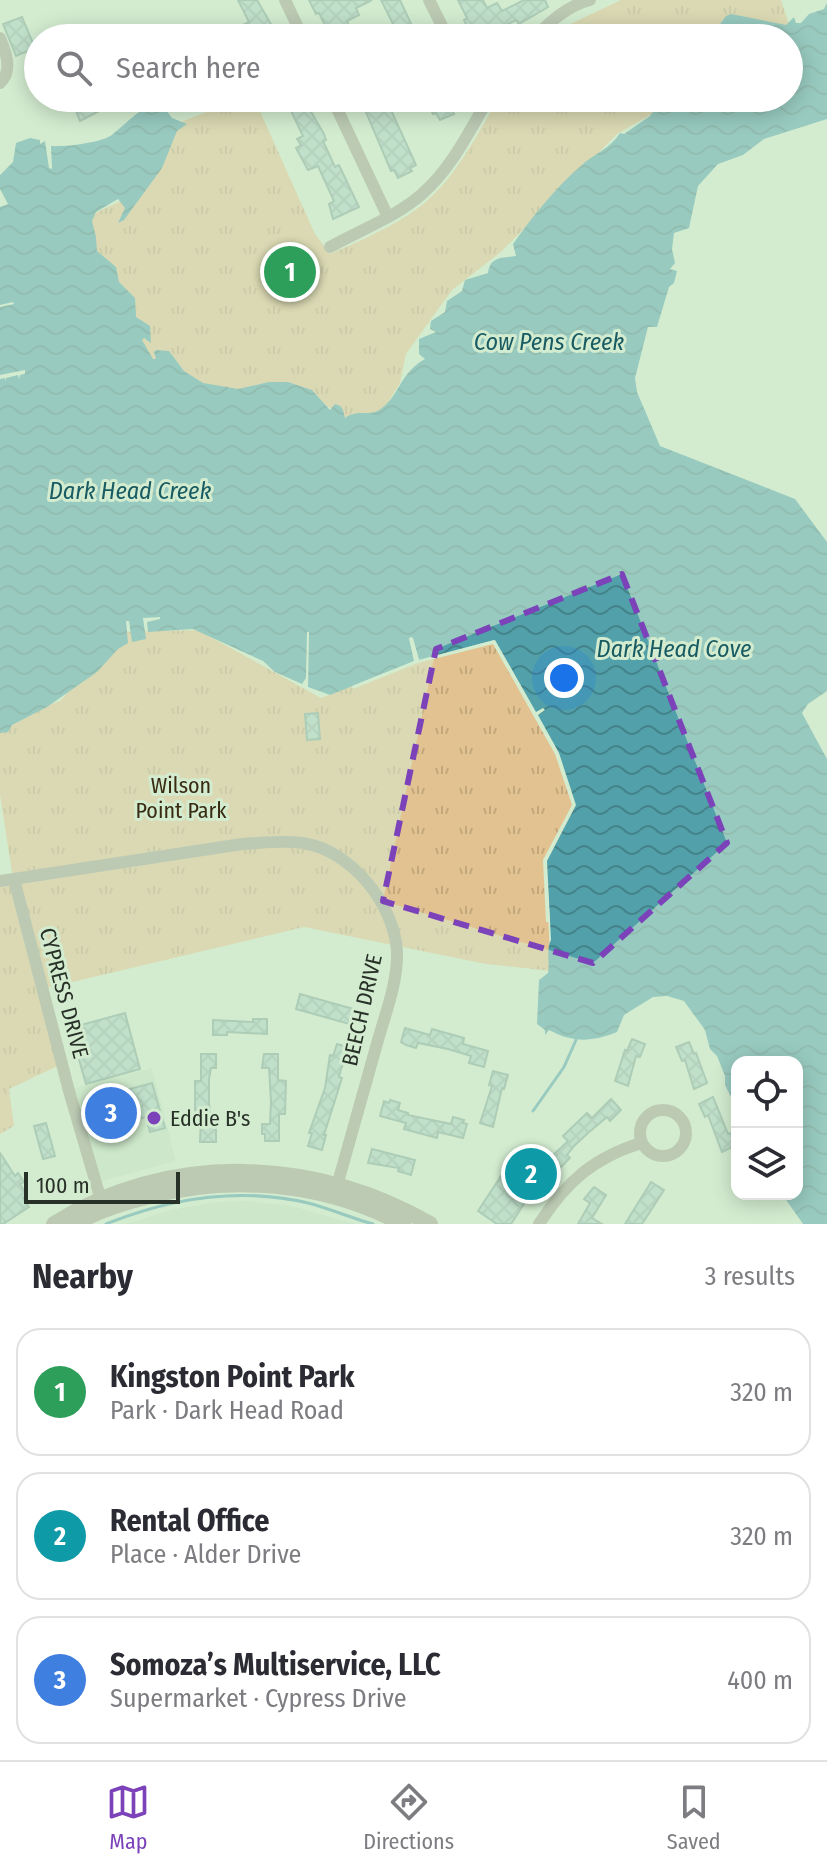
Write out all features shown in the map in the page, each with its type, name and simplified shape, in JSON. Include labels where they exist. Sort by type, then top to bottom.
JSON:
[{"type":"street","points":[[285,0],[296,24]]},
{"type":"street","points":[[429,0],[441,24]]},
{"type":"street","points":[[550,24],[574,2],[590,0]]},
{"type":"street","points":[[0,38],[8,67],[0,83]]},
{"type":"street","points":[[339,112],[388,217]]},
{"type":"street","points":[[330,247],[388,217],[420,196],[444,171],[478,112]]},
{"type":"street","name":"BEECH DRIVE","points":[[7,880],[276,841],[306,843],[321,849],[340,859],[363,878],[375,892],[387,916],[397,950],[396,964],[388,1005],[336,1190]]},
{"type":"street","name":"CYPRESS DRIVE","points":[[7,880],[102,1204]]},
{"type":"street","points":[[539,1224],[560,1193],[581,1173],[618,1150],[641,1143]]},
{"type":"street","points":[[54,1224],[165,1180],[218,1173],[276,1173],[399,1207],[430,1224]]},
{"type":"street","points":[[336,1190],[403,1224]]},
{"type":"street","points":[[75,1224],[102,1204]]},
{"type":"highlighted area","points":[[622,574],[727,843],[593,963],[383,901],[436,649]]},
{"type":"shaded area","points":[[152,1068],[176,1161],[99,1182],[75,1088]]},
{"type":"shaded area","points":[[245,1201],[292,1206],[356,1224],[126,1224],[170,1210]]},
{"type":"green space","points":[[621,0],[781,0],[789,24],[746,23],[570,24]]},
{"type":"green space","points":[[206,112],[260,112],[315,234],[330,254],[398,221],[431,197],[464,157],[491,112],[655,112],[617,134],[501,252],[452,290],[406,354],[400,383],[386,406],[374,416],[359,419],[342,417],[306,390],[241,391],[186,383],[151,359],[88,242],[93,214],[143,187],[168,127]]},
{"type":"green space","name":"Wilson Point Park","points":[[198,630],[321,698],[423,659],[494,641],[557,753],[574,807],[545,862],[551,971],[486,964],[304,927],[43,989],[62,1064],[9,1089],[14,1126],[0,1134],[0,881],[13,879],[0,795],[0,723],[60,701],[122,632]]},
{"type":"water","points":[[827,3],[827,119],[764,139],[743,155],[718,164],[698,186],[689,228],[674,233],[672,249],[675,263],[670,269],[677,271],[674,283],[669,287],[657,327],[648,327],[635,378],[637,392],[660,446],[795,499],[827,542],[827,691],[808,704],[802,713],[827,759],[827,1224],[803,1224],[786,1200],[803,1200],[803,1056],[731,1056],[731,1097],[705,1030],[684,1001],[667,996],[653,997],[624,1015],[617,1032],[599,1038],[574,1039],[549,1030],[545,1035],[545,1030],[537,1024],[539,980],[548,973],[551,940],[547,861],[576,805],[559,753],[538,715],[545,710],[536,712],[495,640],[419,660],[413,638],[409,638],[415,661],[330,695],[308,687],[309,632],[306,678],[302,684],[275,672],[263,661],[193,629],[148,632],[147,622],[160,617],[143,618],[146,639],[132,642],[129,621],[126,621],[128,643],[118,649],[97,672],[47,707],[12,725],[8,732],[0,733],[0,379],[5,378],[5,382],[6,378],[18,375],[19,379],[20,375],[25,374],[25,370],[0,375],[0,307],[14,304],[0,305],[0,207],[8,204],[0,189],[0,175],[13,162],[16,143],[30,138],[40,140],[40,144],[45,141],[49,168],[52,169],[51,146],[101,140],[140,112],[168,112],[172,118],[187,124],[177,131],[162,168],[124,220],[118,223],[125,208],[118,199],[96,212],[92,221],[97,251],[116,267],[119,282],[135,298],[136,317],[150,326],[151,343],[144,338],[142,340],[153,359],[156,359],[156,350],[169,351],[184,371],[203,383],[238,389],[269,382],[288,382],[312,390],[330,410],[335,404],[340,406],[345,418],[377,411],[388,402],[410,371],[425,359],[419,354],[419,339],[436,332],[430,329],[431,321],[445,312],[447,301],[462,291],[465,280],[488,273],[491,263],[498,259],[516,256],[513,244],[537,213],[582,165],[612,143],[620,133],[624,134],[653,112],[803,112],[803,24],[787,24],[794,17],[796,23],[801,23],[809,14],[824,9]]},
{"type":"water","points":[[731,14],[781,24],[720,24]]},
{"type":"pier","points":[[412,637],[419,660],[494,640],[558,753],[575,805],[546,861],[550,922],[546,922],[543,860],[572,805],[555,754],[493,644],[418,663],[353,689],[352,686],[414,661],[409,638]]},
{"type":"building","points":[[238,0],[257,0],[271,24],[245,24],[249,22]]},
{"type":"building","points":[[309,0],[372,0],[356,8],[359,15],[347,21],[348,24],[324,24],[319,13],[316,14]]},
{"type":"building","points":[[381,0],[400,0],[411,24],[393,24]]},
{"type":"building","points":[[458,0],[483,0],[487,8],[497,3],[502,11],[524,0],[545,0],[548,7],[519,24],[516,20],[508,24],[466,24],[464,20],[467,18]]},
{"type":"building","points":[[22,17],[25,24],[24,53],[16,56],[3,24]]},
{"type":"building","points":[[76,112],[97,112],[80,121]]},
{"type":"building","points":[[292,112],[311,112],[324,134],[326,140],[323,141],[335,167],[339,165],[359,207],[333,219],[329,204],[334,201],[318,166],[308,170],[296,148],[301,145],[297,139],[303,136]]},
{"type":"building","points":[[366,112],[392,112],[416,165],[410,168],[412,171],[398,178],[394,170],[391,171]]},
{"type":"building","points":[[432,112],[454,114],[440,120],[436,113]]},
{"type":"building","points":[[318,713],[320,739],[307,740],[305,714]]},
{"type":"building","points":[[300,994],[357,1010],[353,1025],[296,1009]]},
{"type":"building","points":[[125,1013],[140,1069],[86,1084],[70,1028]]},
{"type":"building","points":[[253,1019],[267,1019],[267,1034],[227,1032],[227,1035],[213,1035],[213,1020],[253,1022]]},
{"type":"building","points":[[405,1028],[430,1035],[432,1029],[464,1038],[463,1044],[488,1051],[484,1067],[469,1063],[471,1056],[448,1049],[418,1043],[416,1048],[406,1045],[401,1042]]},
{"type":"building","points":[[632,1039],[645,1044],[640,1057],[636,1056],[628,1086],[615,1081]]},
{"type":"building","points":[[689,1042],[707,1083],[694,1089],[685,1060],[682,1061],[676,1047]]},
{"type":"building","points":[[337,1044],[350,1048],[341,1069],[339,1077],[342,1078],[322,1150],[308,1146],[312,1133],[309,1133],[325,1088],[330,1055],[333,1056]]},
{"type":"building","points":[[201,1054],[216,1054],[216,1068],[211,1068],[209,1079],[209,1102],[211,1125],[216,1125],[216,1142],[200,1142],[201,1115],[195,1115],[195,1081],[201,1081]]},
{"type":"building","points":[[264,1054],[278,1054],[278,1080],[286,1081],[285,1114],[279,1114],[279,1141],[265,1141],[265,1134],[262,1134],[262,1124],[270,1124],[271,1101],[269,1068],[262,1068]]},
{"type":"building","points":[[493,1071],[508,1075],[493,1127],[480,1123],[492,1086],[489,1085]]},
{"type":"building","points":[[152,1083],[165,1128],[150,1132],[146,1117],[103,1130],[94,1099]]},
{"type":"building","points":[[713,1097],[731,1135],[731,1148],[722,1152],[708,1115],[705,1117],[699,1104]]},
{"type":"building","points":[[611,1099],[621,1110],[610,1121],[607,1117],[574,1146],[567,1155],[570,1158],[559,1169],[549,1159],[568,1141],[563,1136],[587,1113],[592,1118]]},
{"type":"building","points":[[390,1100],[400,1103],[398,1110],[408,1115],[451,1124],[453,1117],[464,1120],[463,1123],[467,1124],[463,1138],[438,1132],[437,1138],[404,1129],[406,1123],[380,1116],[384,1101],[389,1103]]},
{"type":"building","points":[[46,1123],[55,1156],[43,1159],[34,1126]]},
{"type":"building","points":[[372,1149],[415,1160],[411,1175],[398,1171],[399,1168],[368,1163]]},
{"type":"building","points":[[0,1153],[15,1176],[18,1173],[24,1182],[20,1184],[27,1195],[23,1198],[29,1207],[3,1224],[0,1224]]},
{"type":"building","points":[[527,1162],[544,1173],[511,1224],[497,1224],[478,1211],[505,1170],[517,1178]]},
{"type":"building","points":[[651,1182],[664,1190],[642,1224],[625,1224]]},
{"type":"building","points":[[594,1187],[606,1195],[592,1218],[602,1224],[578,1224],[590,1203],[584,1199]]},
{"type":"waterway","points":[[533,1111],[564,1067],[576,1040]]},
{"type":"waterway","points":[[106,1224],[180,1202],[231,1196],[282,1198],[308,1203],[373,1224]]},
{"type":"place","name":"Kingston Point Park","points":[[290,272]]},
{"type":"place","name":"Somoza’s Multiservice, LLC","points":[[111,1113]]},
{"type":"place","name":"Eddie B's","points":[[154,1118]]},
{"type":"place","name":"Rental Office","points":[[531,1174]]},
{"type":"water label","name":"Cow Pens Creek","points":[[549,342]]},
{"type":"water label","name":"Dark Head Creek","points":[[130,491]]},
{"type":"water label","name":"Dark Head Cove","points":[[674,649]]}]
